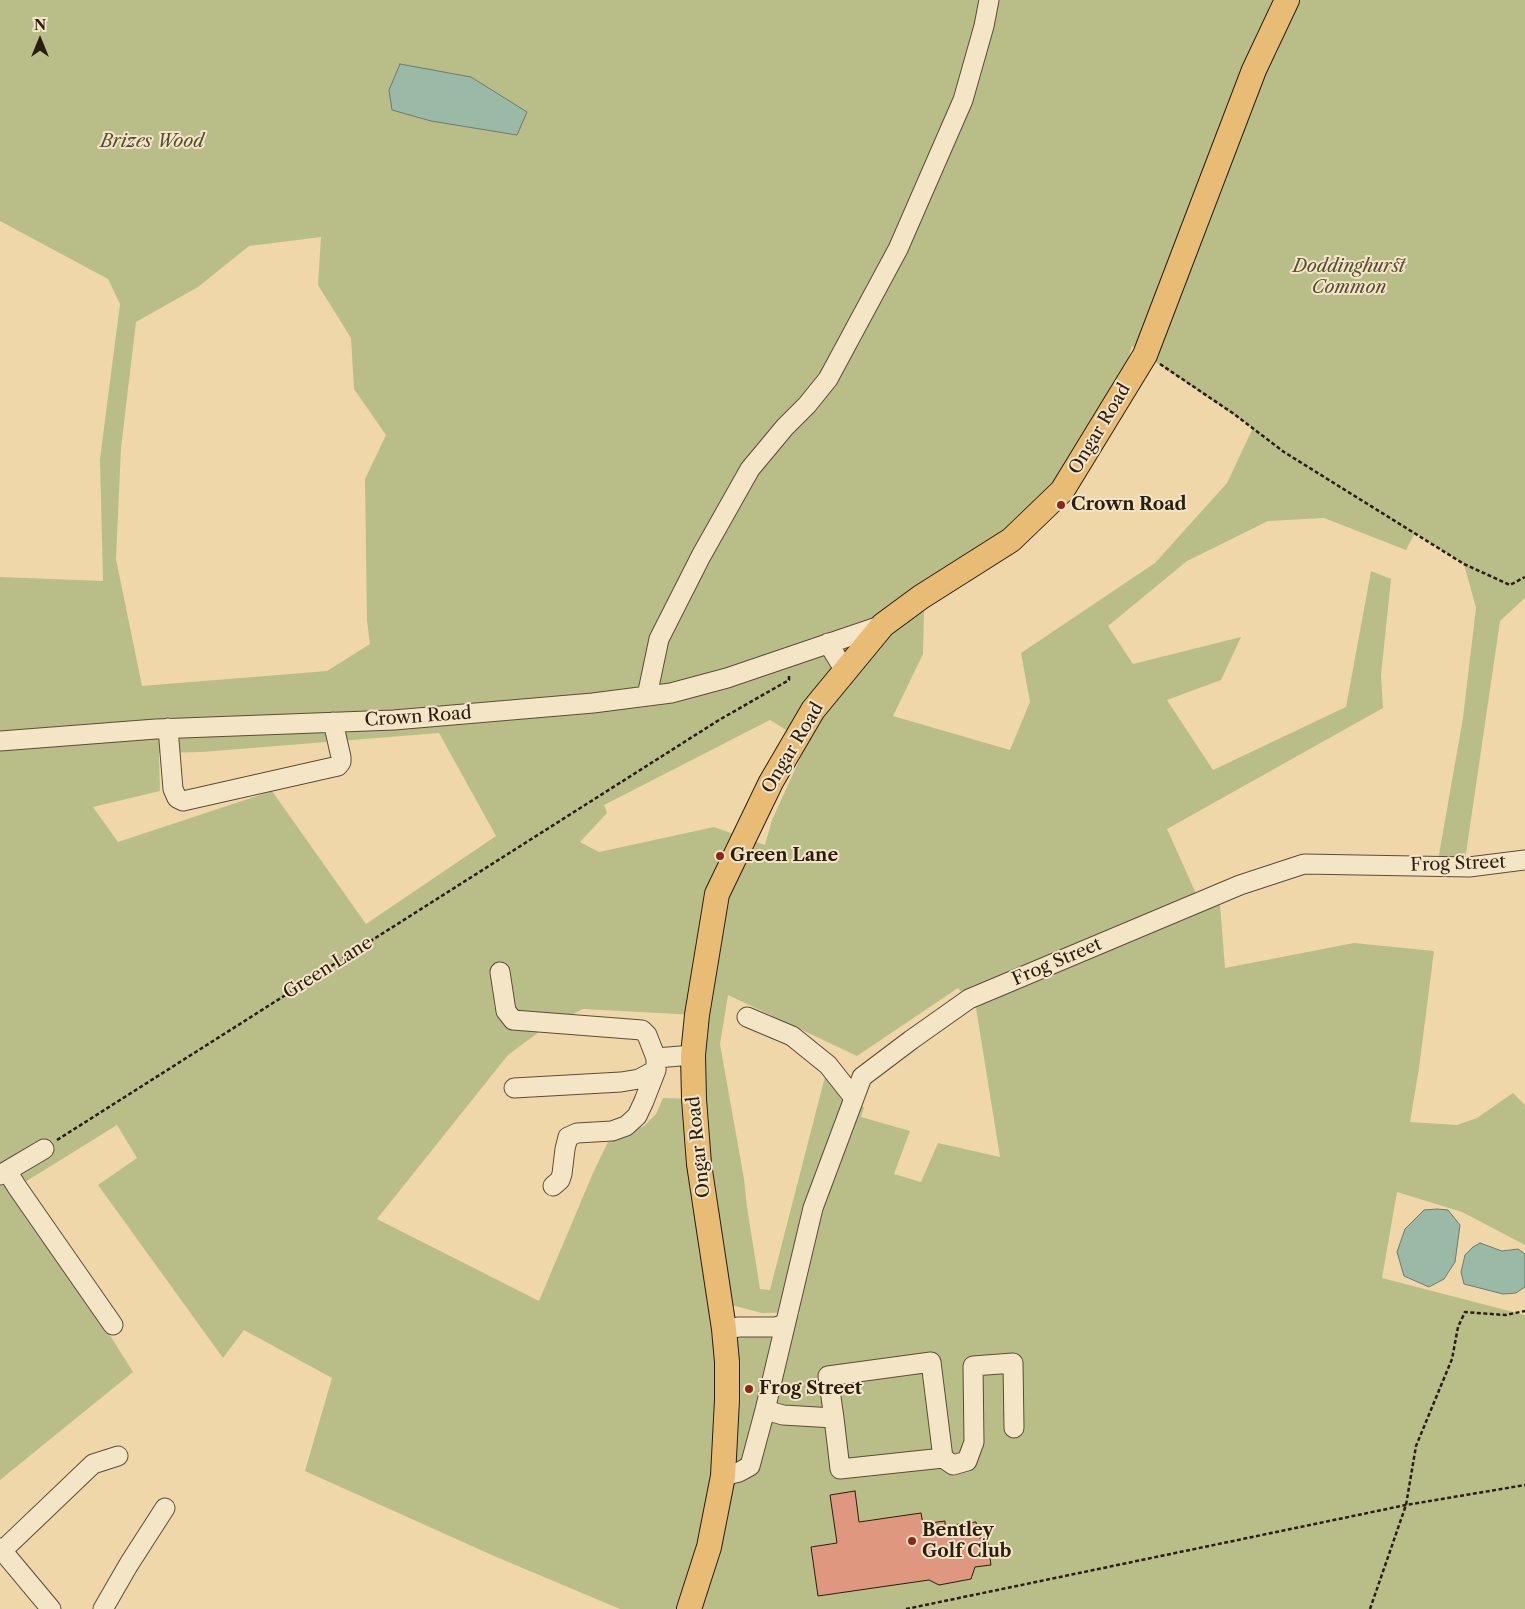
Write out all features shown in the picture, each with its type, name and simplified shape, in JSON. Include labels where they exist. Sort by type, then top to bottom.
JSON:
[{"type":"main road","name":"Ongar Road","points":[[689,1609],[709,1547],[722,1476],[727,1400],[727,1362],[724,1329],[699,1164],[693,1056],[697,1015],[717,894],[771,782],[813,710],[883,625],[921,597],[1011,540],[1062,491],[1145,354],[1254,70],[1287,0]]},
{"type":"street","points":[[647,696],[659,639],[701,556],[750,469],[828,379],[898,249],[963,100],[984,26],[989,0]]},
{"type":"street","name":"Crown Road","points":[[0,741],[168,728],[394,720],[593,703],[671,693],[727,678],[883,625]]},
{"type":"street","points":[[828,644],[844,671]]},
{"type":"street","points":[[168,728],[173,789],[177,798],[183,801],[338,766],[341,762],[341,757],[333,722]]},
{"type":"street","name":"Frog Street","points":[[722,1476],[739,1472],[750,1466],[813,1208],[862,1077],[926,1028],[969,999],[1240,885],[1304,864],[1469,867],[1525,860]]},
{"type":"street","points":[[500,972],[506,1011],[513,1020],[642,1030],[647,1035],[656,1064],[639,1111],[626,1126],[612,1132],[577,1133],[568,1136],[562,1174],[560,1180],[552,1186]]},
{"type":"street","points":[[747,1018],[792,1036],[828,1065],[854,1098]]},
{"type":"street","points":[[514,1088],[621,1082],[639,1079],[656,1064],[693,1056]]},
{"type":"street","points":[[44,1149],[4,1173],[17,1187],[113,1324]]},
{"type":"street","points":[[724,1329],[739,1326],[775,1327],[785,1324]]},
{"type":"street","points":[[944,1458],[840,1470],[828,1376],[931,1362],[944,1458],[953,1465],[967,1461],[974,1442],[973,1366],[1013,1363],[1014,1428]]},
{"type":"street","points":[[765,1410],[783,1415],[834,1418]]},
{"type":"street","points":[[51,1609],[1,1550],[93,1464],[118,1456]]},
{"type":"street","points":[[103,1609],[165,1508]]},
{"type":"path","points":[[1145,354],[1234,414],[1284,452],[1464,564],[1510,584],[1525,577]]},
{"type":"path","name":"Green Lane","points":[[44,1149],[719,720],[789,680],[790,656]]},
{"type":"path","points":[[1370,1609],[1406,1506],[1416,1446],[1452,1359],[1458,1326],[1465,1312],[1505,1315],[1525,1310]]},
{"type":"path","points":[[906,1609],[1406,1506],[1525,1485]]},
{"type":"green space","points":[[0,0],[1525,0],[1525,598],[1500,621],[1464,867],[1437,866],[1463,718],[1476,608],[1464,564],[1415,533],[1406,550],[1324,518],[1268,521],[1187,561],[1108,626],[1133,664],[1241,637],[1221,680],[1167,700],[1213,770],[1346,707],[1371,571],[1391,579],[1381,675],[1383,708],[1167,829],[1203,909],[1220,904],[1225,968],[1354,943],[1434,951],[1410,1122],[1457,1125],[1477,1118],[1513,1093],[1525,1105],[1525,1245],[1462,1212],[1397,1192],[1382,1278],[1525,1315],[1525,1609],[620,1609],[494,1556],[305,1471],[332,1378],[244,1330],[223,1358],[98,1185],[137,1158],[117,1125],[17,1187],[133,1372],[0,1480],[0,577],[103,581],[100,459],[120,304],[108,279],[0,221]],"holes":[[[321,237],[318,285],[351,338],[354,389],[386,435],[365,479],[367,621],[370,644],[327,671],[142,686],[116,559],[121,448],[136,322],[198,287],[249,246]],[[1132,346],[1253,428],[1227,483],[1155,563],[1021,653],[1030,702],[1010,750],[893,716],[923,654],[924,609],[1062,491],[1114,405]],[[770,720],[807,743],[772,820],[765,845],[714,827],[599,852],[580,842],[607,813],[604,805]],[[439,733],[496,836],[366,924],[272,791],[118,842],[93,807],[160,791],[159,753],[202,752]],[[958,988],[976,1008],[1000,1157],[938,1143],[921,1182],[894,1174],[910,1131],[861,1117],[864,1108],[828,1065],[770,1290],[760,1289],[744,1179],[720,1044],[728,995],[857,1056]],[[583,1009],[696,1015],[694,1099],[663,1098],[656,1114],[644,1126],[608,1142],[539,1301],[377,1219],[508,1055],[543,1029]],[[720,1302],[762,1313],[800,1312],[786,1343],[764,1328],[724,1329]]]},
{"type":"shaded area","points":[[400,64],[471,77],[527,112],[517,135],[431,121],[392,110],[389,90]]},
{"type":"shaded area","points":[[1424,1210],[1448,1210],[1460,1225],[1455,1262],[1444,1279],[1429,1287],[1404,1276],[1397,1252],[1405,1229]]},
{"type":"shaded area","points":[[1480,1243],[1502,1251],[1518,1249],[1525,1254],[1525,1287],[1516,1293],[1503,1294],[1464,1284],[1461,1272],[1465,1255]]},
{"type":"building","name":"Bentley Golf Club","points":[[855,1491],[859,1522],[921,1513],[923,1524],[945,1521],[945,1526],[976,1522],[979,1538],[987,1537],[991,1565],[975,1567],[971,1579],[939,1585],[929,1580],[818,1596],[811,1547],[837,1543],[830,1495]]},
{"type":"place","name":"Crown Road","points":[[1061,505]]},
{"type":"place","name":"Green Lane","points":[[720,856]]},
{"type":"place","name":"Frog Street","points":[[749,1389]]},
{"type":"place","name":"Bentley Golf Club","points":[[912,1541]]},
{"type":"park label","name":"Brizes Wood","points":[[152,142]]},
{"type":"park label","name":"Doddinghurst Common","points":[[1349,277]]}]
